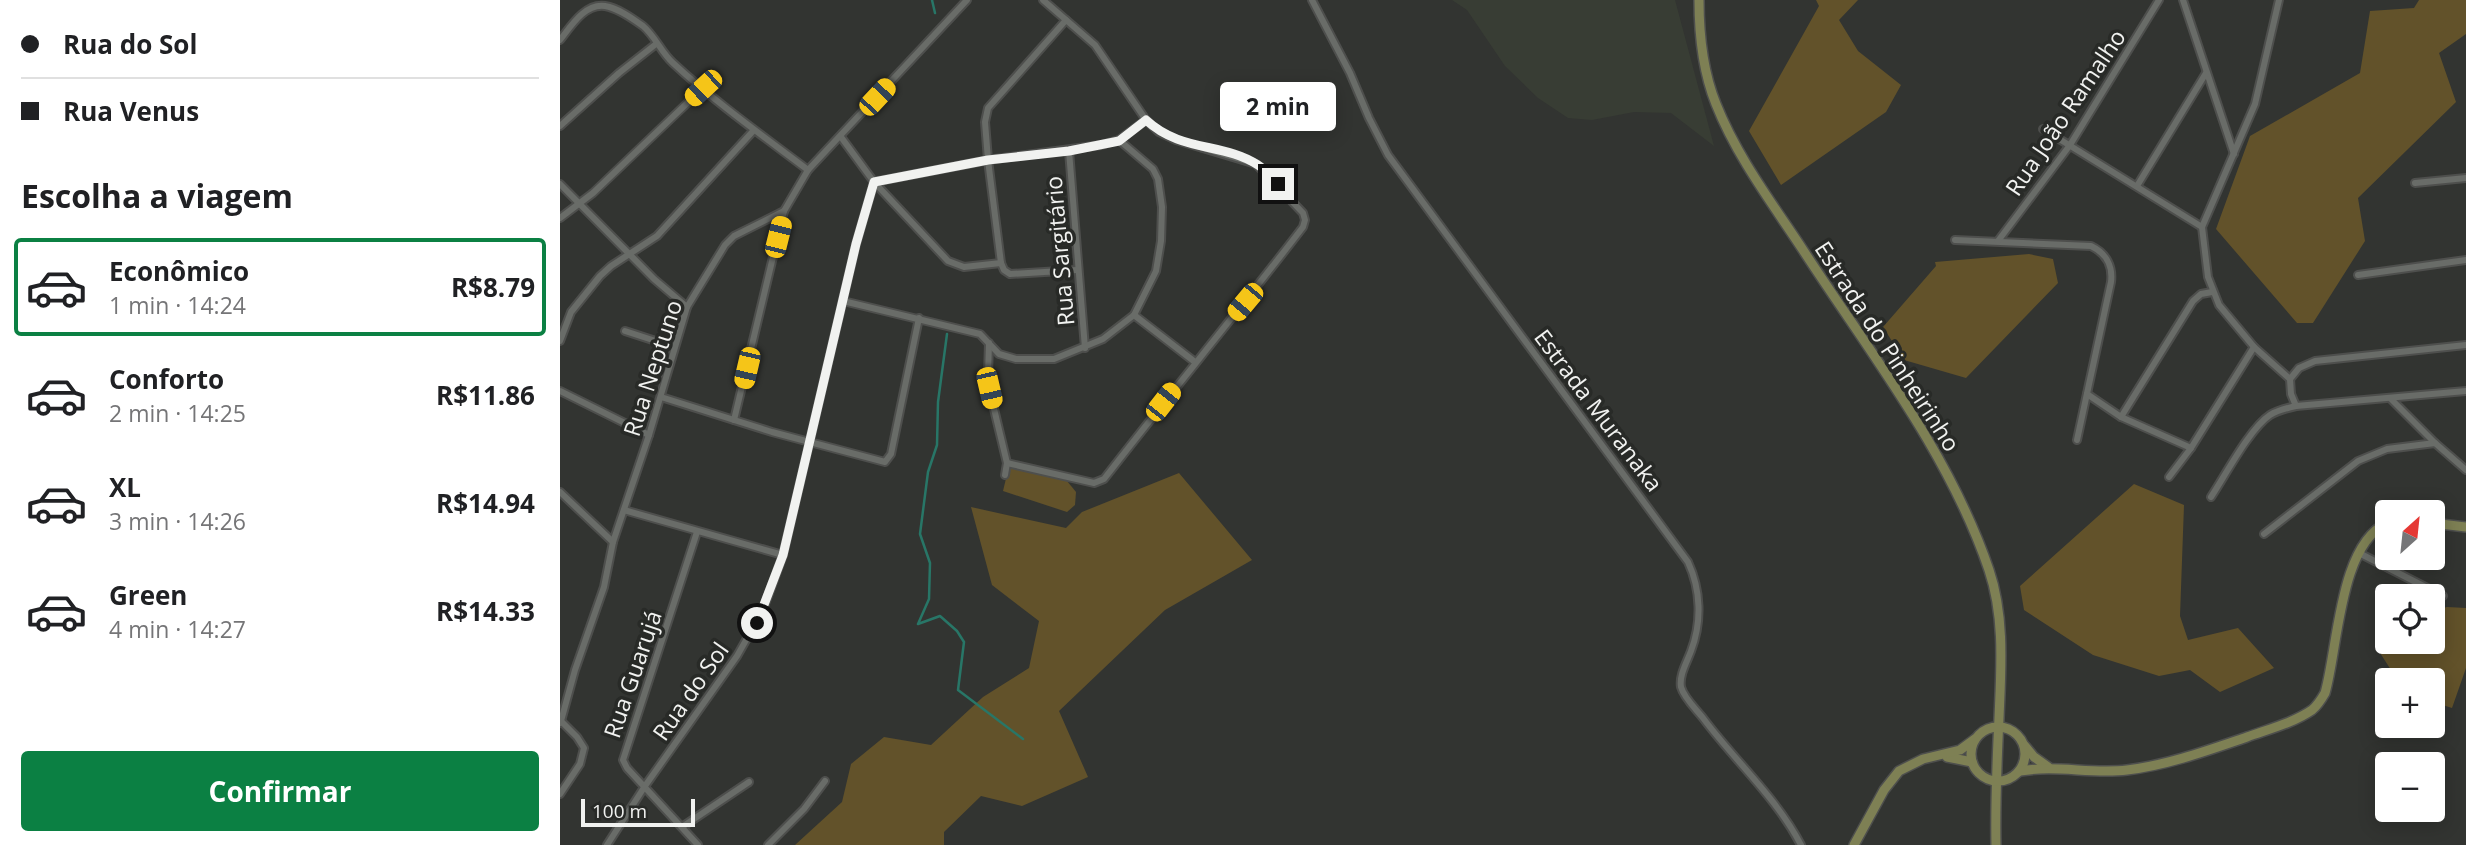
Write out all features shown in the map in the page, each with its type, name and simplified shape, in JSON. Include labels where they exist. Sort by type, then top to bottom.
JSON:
[{"type":"street","points":[[734,420],[784,211],[808,170],[967,0]]},
{"type":"street","points":[[1007,463],[1094,483],[1104,480],[1303,227],[1305,220],[1303,213],[1256,163],[1176,140],[1159,132],[1146,120],[1102,54],[1042,0]]},
{"type":"street","name":"Estrada Muranaka","points":[[1312,0],[1388,155],[1688,562],[1696,579],[1699,596],[1696,635],[1681,677],[1683,692],[1727,750],[1782,811],[1801,845]]},
{"type":"street","name":"Estrada do Pinheirinho","points":[[1699,0],[1701,40],[1715,102],[1738,150],[1891,380],[1951,478],[1990,572],[1997,602],[2001,645],[1996,845]]},
{"type":"street","name":"Rua João Ramalho","points":[[1998,241],[2070,145],[2159,0]]},
{"type":"street","points":[[2183,0],[2234,154]]},
{"type":"street","points":[[2280,0],[2248,123],[2202,227],[2204,254],[2212,292],[2219,305],[2255,347],[2290,379]]},
{"type":"street","points":[[560,40],[592,4],[625,14],[643,27],[673,64],[808,170]]},
{"type":"street","points":[[1066,20],[988,108],[985,121],[1004,270],[1010,274],[1077,270]]},
{"type":"street","points":[[560,126],[656,44]]},
{"type":"street","points":[[2137,186],[2206,74]]},
{"type":"street","points":[[560,218],[579,205],[703,88]]},
{"type":"street","points":[[874,182],[988,160],[1069,151],[1119,141],[1146,120]]},
{"type":"street","points":[[2043,129],[2202,227]]},
{"type":"street","points":[[560,341],[578,302],[611,266],[657,236],[754,130]]},
{"type":"street","points":[[841,137],[874,182],[948,261],[964,267],[1001,263]]},
{"type":"street","points":[[843,300],[979,334],[999,354],[1016,359],[1054,359],[1103,339],[1134,316],[1156,271],[1161,241],[1162,207],[1158,179],[1153,169],[1119,141]]},
{"type":"street","name":"Rua Sargitário","points":[[1069,151],[1085,348]]},
{"type":"street","points":[[2415,183],[2466,178]]},
{"type":"street","name":"Rua do Sol","points":[[607,845],[748,638],[762,612],[783,555],[843,300],[874,182]]},
{"type":"street","points":[[560,184],[654,279],[687,307]]},
{"type":"street","name":"Rua Neptuno","points":[[561,722],[572,680],[604,587],[613,541],[649,435],[687,307],[725,245],[746,229],[784,211]]},
{"type":"street","points":[[1955,240],[2091,246],[2101,252],[2108,261],[2112,271],[2111,282],[2077,440]]},
{"type":"street","points":[[2358,275],[2466,260]]},
{"type":"street","points":[[2121,417],[2193,301],[2201,294],[2212,292]]},
{"type":"street","points":[[1134,316],[1195,362]]},
{"type":"street","points":[[661,397],[809,443],[878,462],[887,461],[891,454],[919,318]]},
{"type":"street","points":[[625,331],[674,347]]},
{"type":"street","points":[[989,344],[988,375],[1007,463],[1005,475]]},
{"type":"street","points":[[2296,406],[2291,394],[2290,379],[2299,368],[2315,361],[2466,345]]},
{"type":"street","points":[[2169,477],[2191,448],[2255,347]]},
{"type":"street","points":[[560,391],[649,435]]},
{"type":"street","points":[[2211,497],[2263,421],[2282,409],[2466,391]]},
{"type":"street","points":[[2087,394],[2121,417],[2191,448]]},
{"type":"street","points":[[2391,399],[2466,470]]},
{"type":"street","points":[[2264,534],[2358,461],[2387,449],[2435,443]]},
{"type":"street","points":[[560,492],[613,541]]},
{"type":"street","points":[[624,510],[783,555]]},
{"type":"street","points":[[2445,525],[2466,527]]},
{"type":"street","points":[[1975,739],[1972,762],[1982,775],[1996,781],[2005,780],[2020,771],[2049,768],[2105,771],[2154,764],[2245,738],[2286,723],[2311,710],[2319,704],[2325,693],[2342,603],[2359,553],[2375,530]]},
{"type":"street","name":"Rua Guarujá","points":[[697,532],[623,757],[627,768],[698,845]]},
{"type":"street","points":[[2359,553],[2419,584]]},
{"type":"street","points":[[560,794],[580,764],[584,752],[582,744],[561,722]]},
{"type":"street","points":[[1854,845],[1894,776],[1910,764],[1960,750],[1990,728],[1999,726],[2015,732],[2034,757],[2049,768]]},
{"type":"street","points":[[2020,771],[2026,755],[2025,747]]},
{"type":"street","points":[[1941,757],[1972,762]]},
{"type":"street","points":[[768,845],[804,809],[825,781]]},
{"type":"street","points":[[682,827],[749,782]]},
{"type":"shaded area","points":[[1452,0],[1675,0],[1714,146],[1671,113],[1634,112],[1592,120],[1568,118],[1538,98],[1505,66],[1467,10]]},
{"type":"shaded area","points":[[1816,0],[1858,0],[1839,20],[1858,51],[1901,85],[1886,112],[1781,185],[1749,131],[1819,6]]},
{"type":"shaded area","points":[[2419,0],[2466,0],[2466,34],[2439,53],[2456,102],[2358,198],[2365,241],[2313,323],[2297,323],[2216,229],[2250,136],[2360,73],[2370,11],[2414,8]]},
{"type":"shaded area","points":[[2029,254],[2053,259],[2058,283],[1966,378],[1904,360],[1883,327],[1936,266],[1935,262]]},
{"type":"shaded area","points":[[1009,466],[1067,481],[1076,492],[1075,505],[1067,512],[1003,491]]},
{"type":"shaded area","points":[[1179,473],[1252,560],[1165,610],[1059,711],[1088,777],[1022,806],[981,796],[944,832],[944,845],[795,845],[842,802],[851,764],[884,737],[931,745],[983,697],[1029,668],[1039,621],[992,585],[971,507],[1066,528],[1082,512]]},
{"type":"shaded area","points":[[2134,484],[2184,505],[2180,616],[2188,640],[2238,628],[2274,668],[2220,692],[2190,670],[2159,676],[2093,655],[2024,610],[2020,586]]},
{"type":"shaded area","points":[[2445,608],[2466,608],[2466,668],[2452,708],[2445,706],[2445,668],[2390,668],[2381,654],[2445,654]]},
{"type":"waterway","points":[[932,0],[935,13]]},
{"type":"waterway","points":[[947,334],[938,402],[937,445],[928,472],[920,534],[930,563],[929,599],[918,624],[940,616],[957,631],[964,642],[958,690],[1023,739]]},
{"type":"route","points":[[757,623],[783,555],[856,244],[874,182],[988,160],[1069,151],[1119,141],[1146,120],[1159,132],[1176,140],[1256,163],[1278,184]]}]
